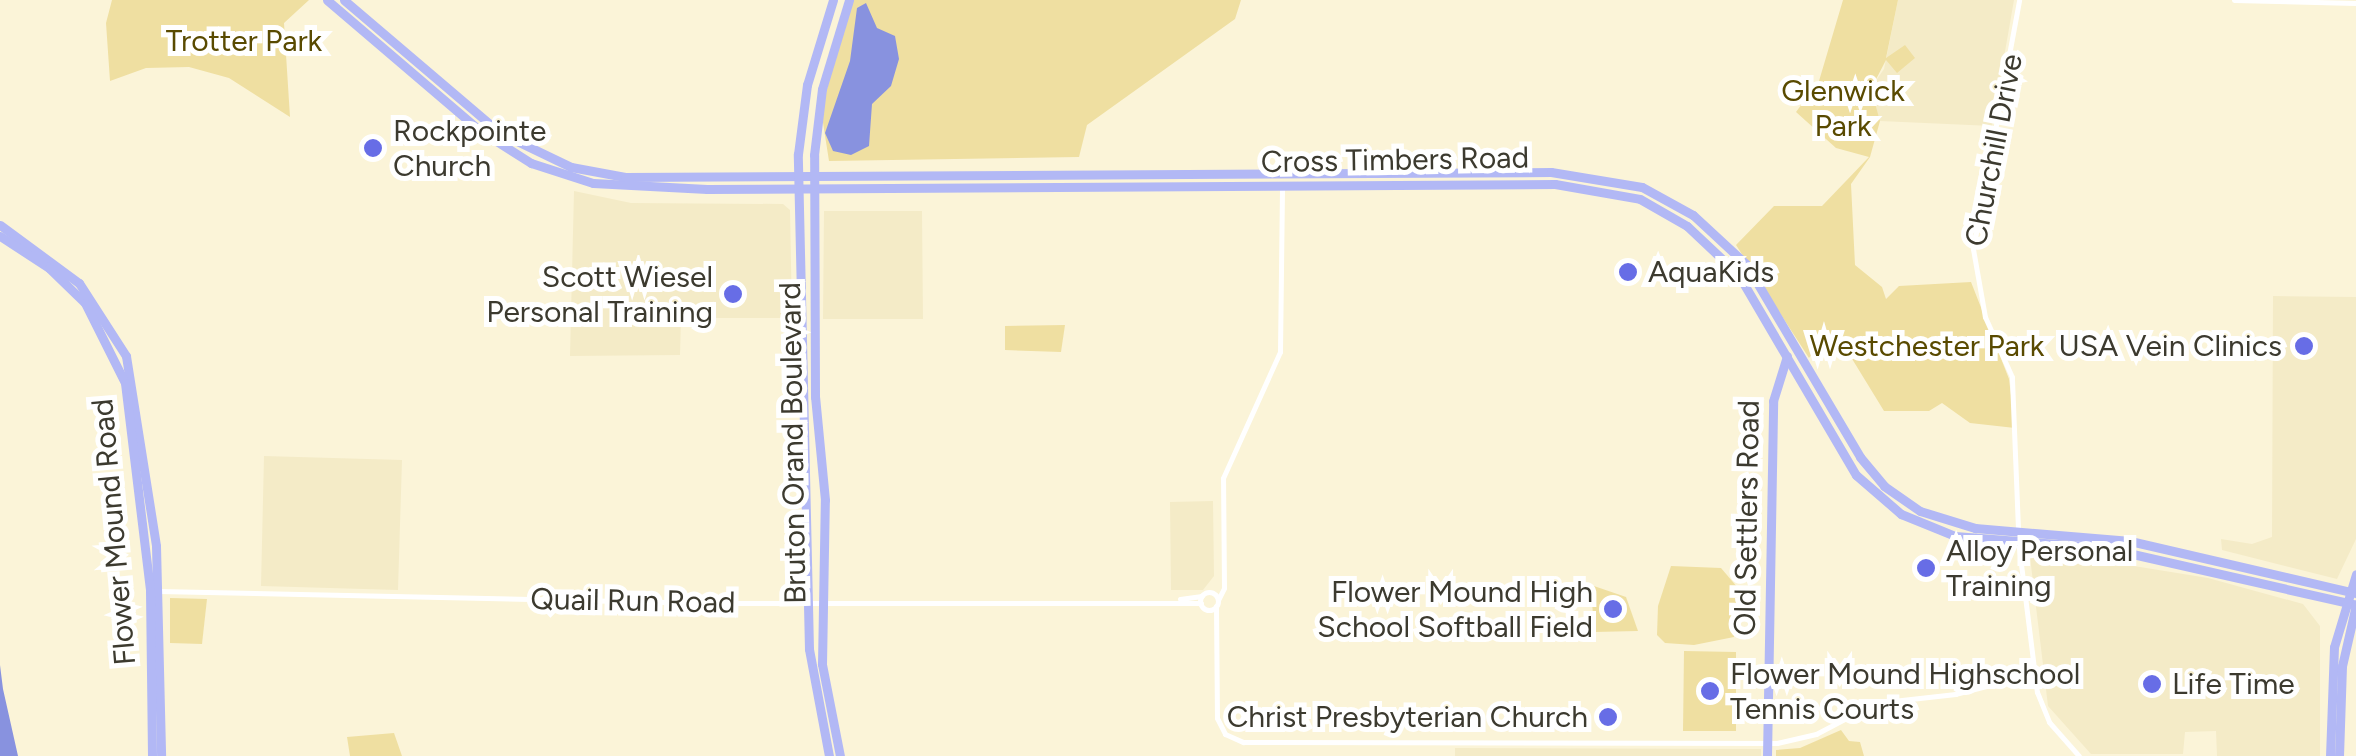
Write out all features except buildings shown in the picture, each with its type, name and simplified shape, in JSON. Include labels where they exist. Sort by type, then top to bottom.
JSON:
[{"type":"main road","name":"Cross Timbers Road","points":[[326,0],[516,156],[566,176],[625,182],[798,182],[814,187],[1555,184],[1640,199],[1687,226],[1738,274],[1848,462],[1878,498],[1916,523],[1965,538],[2110,537],[2356,605]]},
{"type":"main road","name":"Cross Timbers Road","points":[[344,0],[500,132],[571,167],[625,182]]},
{"type":"main road","name":"Bruton Orand Boulevard","points":[[830,756],[810,674],[798,182],[804,101],[833,0]]},
{"type":"main road","name":"Bruton Orand Boulevard","points":[[840,756],[823,687],[825,500],[815,406],[814,176],[819,102],[849,0]]},
{"type":"main road","name":"Cross Timbers Road","points":[[798,182],[814,176],[1551,172],[1642,187],[1674,202],[1730,247],[1796,347],[1858,454],[1895,495],[1933,517],[2018,535]]},
{"type":"main road","name":"Flower Mound Road","points":[[0,225],[79,283],[118,347],[130,403],[155,591],[161,756]]},
{"type":"main road","name":"Flower Mound Road","points":[[0,236],[74,290],[118,347]]},
{"type":"main road","points":[[799,282],[814,282]]},
{"type":"main road","points":[[1786,356],[1796,347]]},
{"type":"main road","name":"Old Settlers Road","points":[[1767,756],[1773,401],[1786,356]]},
{"type":"main road","points":[[1848,462],[1858,454]]},
{"type":"main road","name":"Cross Timbers Road","points":[[2212,566],[2352,592]]},
{"type":"main road","points":[[2330,756],[2332,686],[2344,603],[2352,592],[2356,574]]},
{"type":"main road","name":"Flower Mound Road","points":[[152,756],[155,591]]},
{"type":"main road","points":[[2339,756],[2340,709],[2356,605]]},
{"type":"main road","points":[[2332,686],[2340,709]]},
{"type":"street","name":"Churchill Drive","points":[[2019,0],[1973,249],[1985,316],[2012,377],[2019,430],[2021,585],[2032,618],[2033,674],[2049,722],[2078,756]]},
{"type":"street","points":[[2234,0],[2356,2]]},
{"type":"street","points":[[1214,605],[1222,576],[1227,460],[1269,386],[1280,352],[1282,174]]},
{"type":"street","points":[[1222,576],[1213,592],[1218,630],[1217,718],[1238,741],[1767,743],[1810,737],[1874,703],[1955,694],[2033,674]]},
{"type":"street","name":"Quail Run Road","points":[[155,591],[810,602],[1201,600],[1213,592]]},
{"type":"street","points":[[1201,600],[1214,605]]},
{"type":"shaded area","points":[[1898,0],[2014,0],[1992,126],[1880,121],[1870,89],[1884,69]]},
{"type":"shaded area","points":[[574,191],[631,203],[783,204],[790,210],[792,318],[681,318],[680,355],[570,356]]},
{"type":"shaded area","points":[[824,211],[922,211],[923,319],[823,319]]},
{"type":"shaded area","points":[[2273,296],[2356,297],[2356,539],[2337,579],[2222,550],[2221,539],[2252,544],[2272,537]]},
{"type":"shaded area","points":[[264,456],[402,460],[398,590],[261,586]]},
{"type":"shaded area","points":[[1213,501],[1214,576],[1203,590],[1171,590],[1170,502]]},
{"type":"shaded area","points":[[2029,549],[2208,578],[2303,604],[2320,626],[2320,756],[2217,756],[2216,731],[2185,732],[2183,754],[2091,754],[2048,706]]},
{"type":"shaded area","points":[[1455,748],[1761,749],[1761,756],[1455,756]]},
{"type":"green space","name":"Trotter Park","points":[[112,0],[309,0],[284,23],[290,117],[229,78],[189,67],[146,68],[110,81],[106,23]]},
{"type":"green space","points":[[852,0],[1241,0],[1235,19],[1087,125],[1079,157],[829,161],[821,110]]},
{"type":"green space","name":"Westchester Park","points":[[1843,0],[1898,0],[1886,58],[1905,45],[1915,58],[1897,73],[1886,60],[1871,89],[1880,121],[1870,157],[1851,184],[1855,265],[1882,287],[1886,299],[1899,286],[1971,282],[2009,379],[2015,428],[1970,423],[1942,403],[1929,411],[1884,411],[1846,349],[1821,342],[1809,358],[1736,245],[1774,206],[1822,206],[1869,157],[1836,148],[1796,112],[1819,81]]},
{"type":"green space","points":[[1065,325],[1061,352],[1005,350],[1005,326]]},
{"type":"green space","points":[[1671,566],[1721,568],[1738,588],[1734,637],[1694,645],[1665,643],[1657,635],[1658,606]]},
{"type":"green space","name":"Flower Mound High School Softball Field","points":[[1591,585],[1626,597],[1638,631],[1594,632]]},
{"type":"green space","points":[[170,598],[207,599],[202,644],[170,643]]},
{"type":"green space","name":"Flower Mound Highschool Tennis Courts","points":[[1684,651],[1736,652],[1736,731],[1683,731]]},
{"type":"green space","points":[[1841,730],[1849,741],[1860,742],[1864,756],[1776,756],[1776,750],[1800,748]]},
{"type":"green space","points":[[394,733],[402,756],[350,756],[347,737]]},
{"type":"water","points":[[866,3],[877,28],[895,36],[899,59],[891,86],[872,104],[869,146],[851,155],[833,151],[825,133],[850,61],[857,8]]},
{"type":"water","points":[[0,665],[3,689],[18,756],[0,756]]},
{"type":"place","name":"Rockpointe Church","points":[[373,148]]},
{"type":"place","name":"AquaKids","points":[[1628,272]]},
{"type":"place","name":"Scott Wiesel Personal Training","points":[[733,294]]},
{"type":"place","name":"USA Vein Clinics","points":[[2304,346]]},
{"type":"place","name":"Alloy Personal Training","points":[[1926,568]]},
{"type":"place","name":"Flower Mound High School Softball Field","points":[[1613,609]]},
{"type":"place","name":"Life Time","points":[[2152,684]]},
{"type":"place","name":"Flower Mound Highschool Tennis Courts","points":[[1710,691]]},
{"type":"place","name":"Christ Presbyterian Church","points":[[1608,717]]},
{"type":"park label","name":"Glenwick Park","points":[[1843,108]]}]
